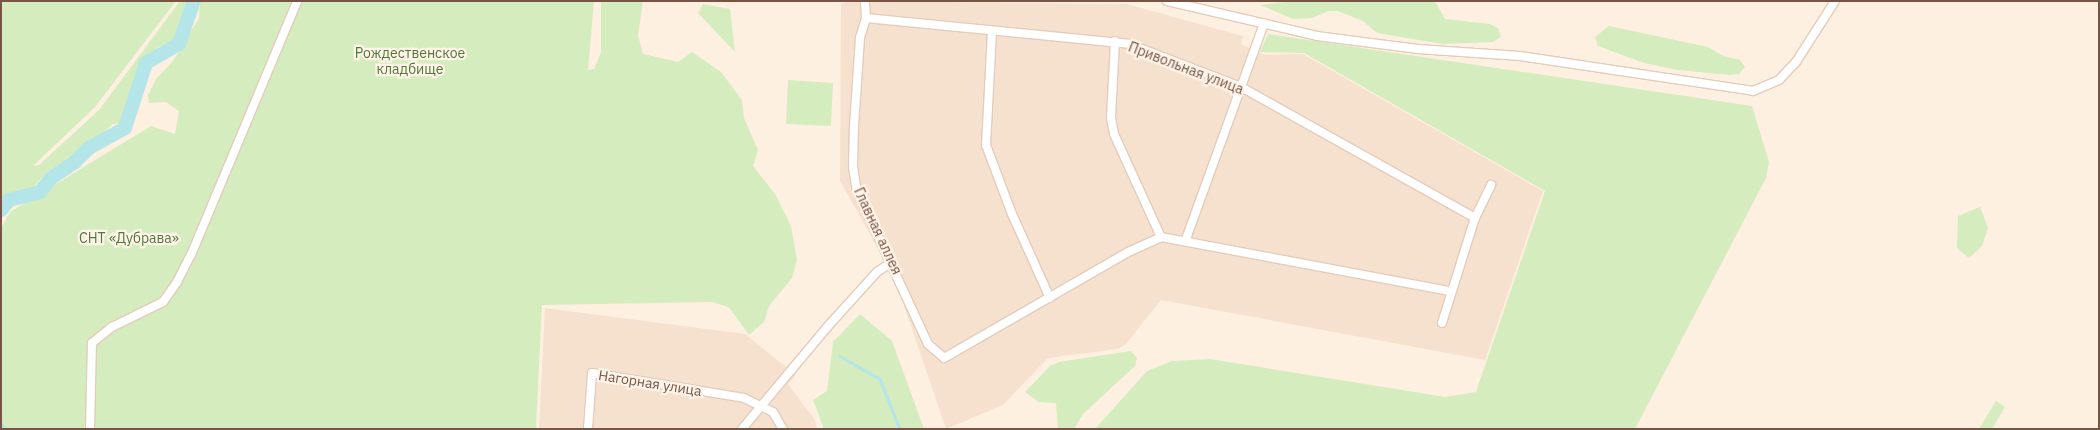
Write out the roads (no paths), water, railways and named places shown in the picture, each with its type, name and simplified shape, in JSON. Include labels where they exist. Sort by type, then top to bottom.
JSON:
[{"type":"street","points":[[90,429],[92,343],[112,327],[163,302],[176,282],[191,256],[298,1]]},
{"type":"street","name":"Главная аллея","points":[[865,1],[866,18],[860,38],[853,167],[857,190],[892,262],[928,344],[944,358],[1050,298]]},
{"type":"street","points":[[1166,1],[1264,24],[1361,42],[1520,56],[1753,90],[1767,88],[1779,80],[1796,62],[1835,1]]},
{"type":"street","name":"Привольная улица","points":[[866,18],[1115,42],[1241,87],[1475,218]]},
{"type":"street","points":[[1186,239],[1264,24]]},
{"type":"street","points":[[992,31],[986,145],[1012,214],[1050,298],[1161,236],[1186,239],[1450,291]]},
{"type":"street","points":[[1115,42],[1110,118],[1114,134],[1161,236]]},
{"type":"street","points":[[1442,323],[1450,291],[1475,218],[1491,185]]},
{"type":"street","points":[[742,429],[877,272],[892,262]]},
{"type":"street","name":"Нагорная улица","points":[[588,429],[592,373],[698,390],[762,404]]},
{"type":"street","points":[[762,404],[773,412],[783,429]]},
{"type":"waterway","points":[[1,210],[9,200],[40,192],[50,179],[75,162],[89,148],[125,128],[146,63],[179,44],[194,1]]},
{"type":"waterway","points":[[840,356],[880,379],[900,429]]},
{"type":"waterway","points":[[1,423],[6,429]]},
{"type":"park label","name":"Рождественское кладбище","points":[[410,62]]},
{"type":"park label","name":"СНТ «Дубрава»","points":[[129,238]]}]
